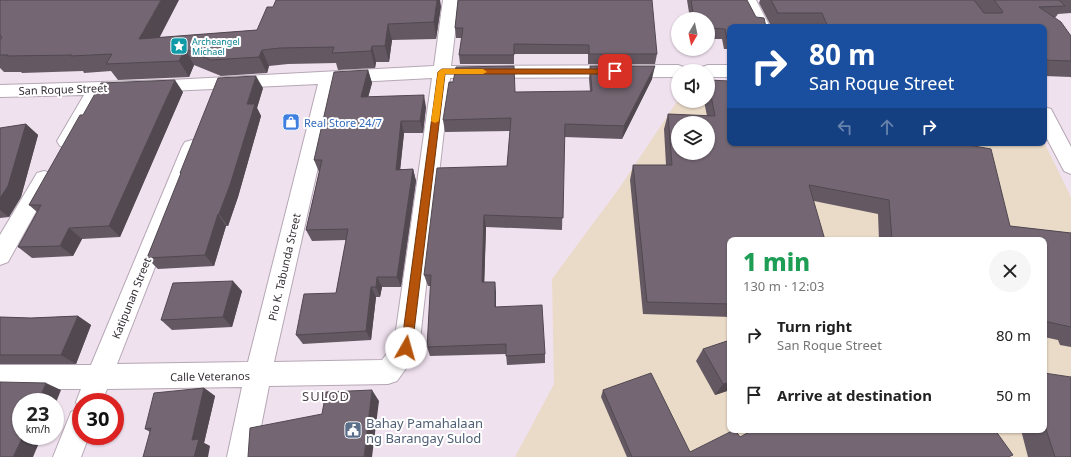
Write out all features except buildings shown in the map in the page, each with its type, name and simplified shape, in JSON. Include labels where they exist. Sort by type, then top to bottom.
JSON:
[{"type":"street","points":[[442,72],[451,0]]},
{"type":"street","points":[[748,0],[760,24]]},
{"type":"street","name":"San Roque Street","points":[[0,91],[217,83],[442,72],[671,71]]},
{"type":"street","points":[[715,71],[727,71]]},
{"type":"street","name":"Calle Veteranos","points":[[0,377],[258,375],[388,372],[406,348],[442,72]]},
{"type":"street","name":"Pio K. Tabunda Street","points":[[241,457],[258,375],[329,77]]},
{"type":"street","points":[[208,105],[217,83]]},
{"type":"street","points":[[0,255],[97,88]]},
{"type":"street","points":[[1047,120],[1071,166]]},
{"type":"street","name":"Katipunan Street","points":[[93,393],[200,127]]},
{"type":"street","points":[[67,457],[72,444]]},
{"type":"shaded area","points":[[673,108],[712,108],[727,137],[727,146],[1046,146],[1071,197],[1071,457],[515,457],[554,384],[552,279],[620,187]]},
{"type":"slow traffic","points":[[435,121],[442,72],[483,72]]},
{"type":"place","name":"Archeangel Michael","points":[[179,46]]},
{"type":"place","name":"Real Store 24/7","points":[[291,122]]},
{"type":"place","name":"Bahay Pamahalaan ng Barangay Sulod","points":[[353,430]]},
{"type":"district","name":"SULOD","points":[[326,396]]},
{"type":"route","points":[[406,348],[442,72],[615,71]]}]
